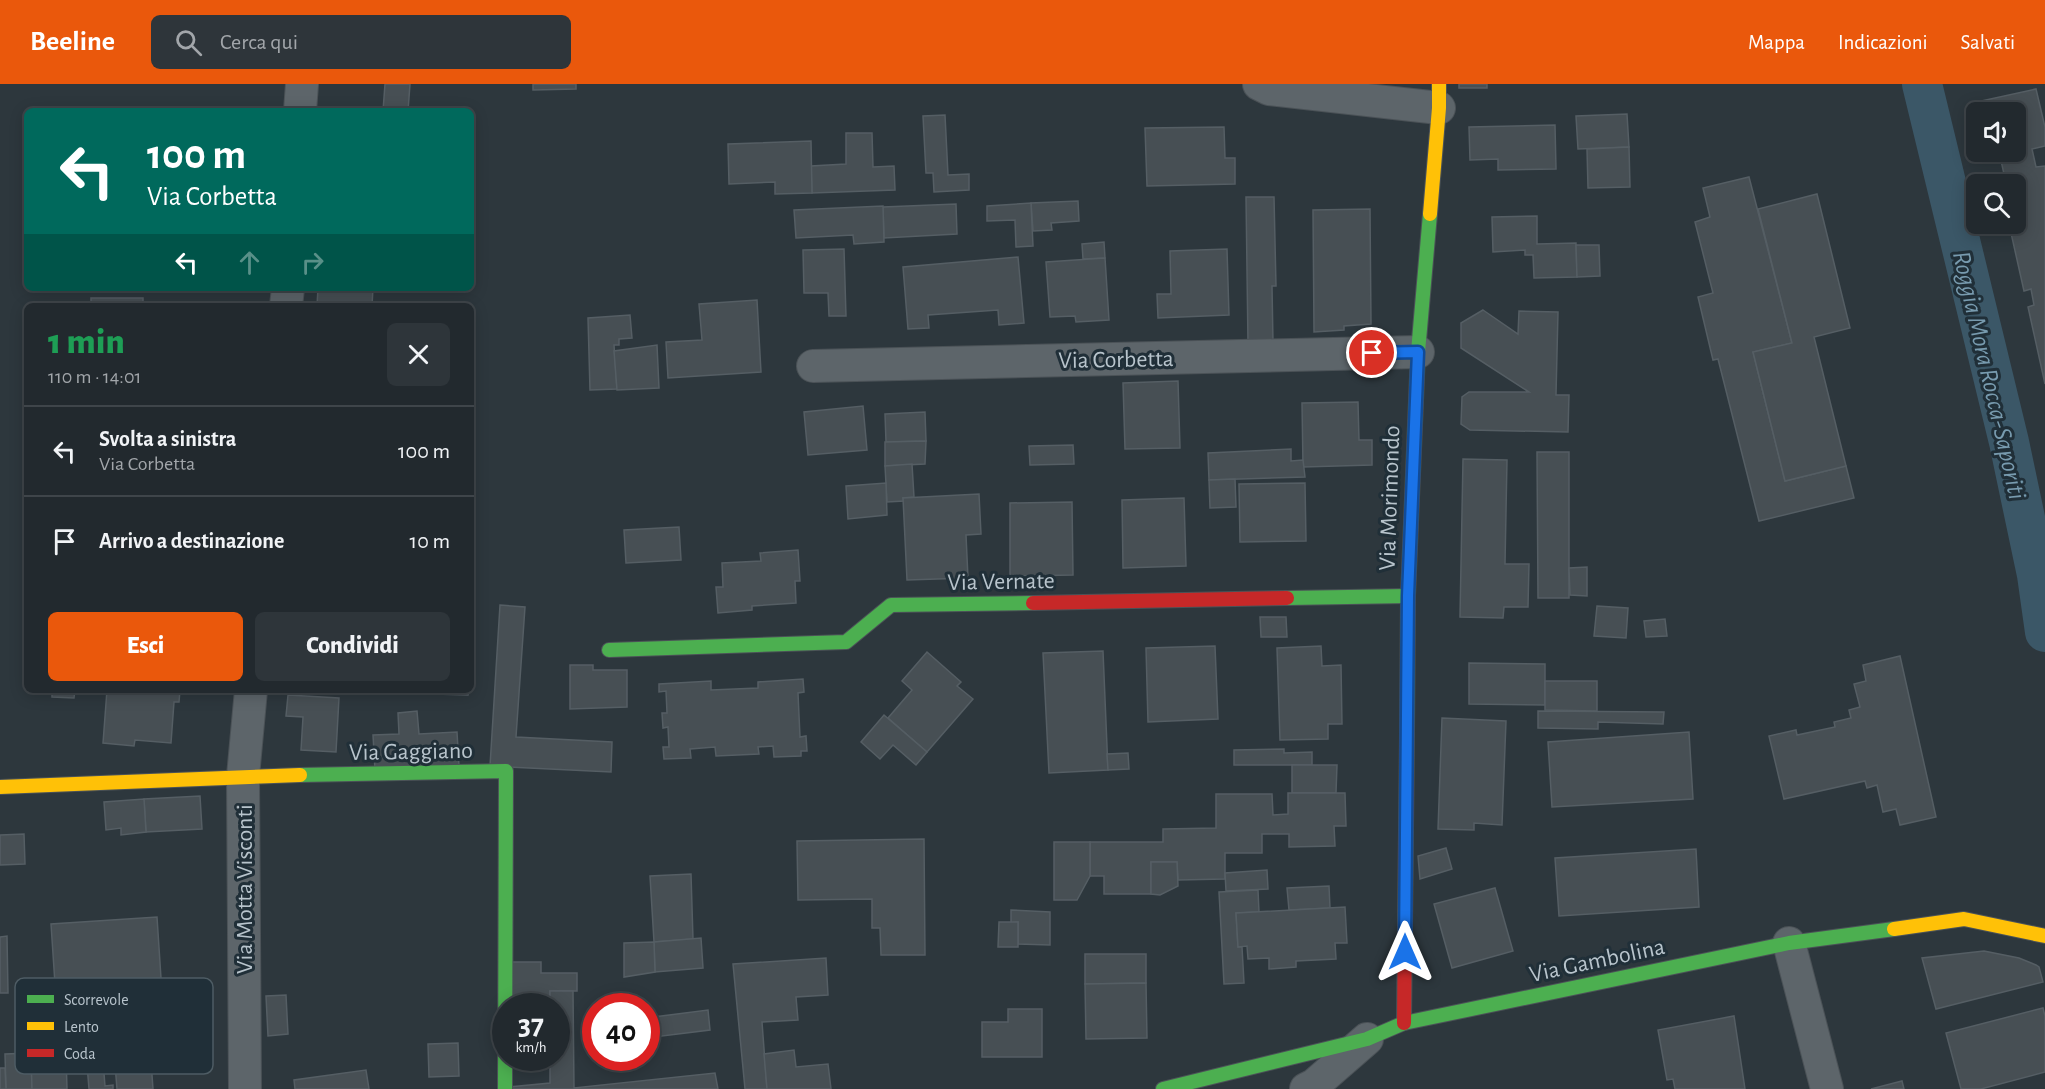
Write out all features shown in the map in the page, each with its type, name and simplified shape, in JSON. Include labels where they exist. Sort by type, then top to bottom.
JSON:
[{"type":"street","points":[[300,108],[302,84]]},
{"type":"street","points":[[1259,84],[1269,89],[1439,96]]},
{"type":"street","name":"Via Morimondo","points":[[1404,1023],[1408,596],[1418,352],[1439,96]]},
{"type":"street","name":"Via Corbetta","points":[[813,366],[1418,352]]},
{"type":"street","name":"Via Vernate","points":[[609,650],[846,642],[891,605],[1408,596]]},
{"type":"street","name":"Via Motta Visconti","points":[[245,1089],[243,776],[251,693]]},
{"type":"street","name":"Via Gaggiano","points":[[0,787],[243,776],[506,771],[505,1089]]},
{"type":"street","name":"Via Gambolina","points":[[1163,1089],[1366,1039],[1404,1023],[1789,943],[1964,919],[2045,936]]},
{"type":"street","points":[[1789,943],[1827,1089]]},
{"type":"street","points":[[1306,1089],[1314,1085],[1366,1039]]},
{"type":"building","points":[[385,84],[410,84],[408,108],[383,108]]},
{"type":"building","points":[[533,84],[576,84],[576,89],[533,90]]},
{"type":"building","points":[[1459,84],[1487,84],[1487,88],[1459,88]]},
{"type":"building","points":[[2036,89],[2045,127],[2045,146],[2032,149],[2036,167],[2045,166],[2045,384],[2028,307],[2034,305],[2031,289],[2024,291],[2011,234],[2026,234],[2026,174],[2004,174],[2001,162],[2026,162],[2026,102],[1981,101]]},
{"type":"building","points":[[1627,114],[1629,147],[1578,149],[1576,116]]},
{"type":"building","points":[[945,115],[948,175],[969,174],[969,190],[934,192],[933,173],[926,173],[923,116]]},
{"type":"building","points":[[1555,125],[1556,169],[1498,170],[1498,159],[1470,160],[1469,127]]},
{"type":"building","points":[[1224,127],[1225,158],[1235,158],[1235,184],[1147,186],[1145,128]]},
{"type":"building","points":[[846,133],[872,133],[873,167],[894,166],[895,190],[812,193],[811,166],[846,164]]},
{"type":"building","points":[[811,141],[812,193],[775,194],[775,182],[729,184],[728,144]]},
{"type":"building","points":[[1629,147],[1630,187],[1588,188],[1587,149]]},
{"type":"building","points":[[1749,177],[1792,343],[1753,352],[1785,481],[1846,466],[1854,498],[1759,521],[1718,359],[1713,360],[1698,297],[1713,293],[1695,222],[1710,217],[1703,188]]},
{"type":"building","points":[[1817,194],[1850,328],[1814,337],[1846,466],[1785,481],[1753,352],[1792,343],[1758,209]]},
{"type":"building","points":[[1246,197],[1274,197],[1276,286],[1272,286],[1273,343],[1248,344]]},
{"type":"building","points":[[1078,201],[1079,221],[1051,223],[1052,230],[1033,231],[1031,203]]},
{"type":"building","points":[[1031,203],[1033,246],[1016,247],[1015,220],[987,221],[987,206]]},
{"type":"building","points":[[956,204],[957,234],[884,238],[883,207]]},
{"type":"building","points":[[883,206],[884,242],[854,244],[853,235],[796,238],[794,210]]},
{"type":"building","points":[[1370,209],[1371,324],[1344,326],[1344,330],[1314,332],[1313,210]]},
{"type":"building","points":[[1537,216],[1537,244],[1576,243],[1577,277],[1534,278],[1533,255],[1525,255],[1525,250],[1493,252],[1492,217]]},
{"type":"building","points":[[1104,242],[1105,258],[1083,259],[1082,244]]},
{"type":"building","points":[[1576,245],[1599,245],[1600,276],[1577,277]]},
{"type":"building","points":[[844,249],[846,316],[829,316],[828,293],[804,293],[803,250]]},
{"type":"building","points":[[1227,249],[1229,315],[1158,318],[1157,294],[1171,294],[1170,251]]},
{"type":"building","points":[[1018,257],[1024,323],[999,325],[998,310],[928,315],[929,328],[908,329],[903,267]]},
{"type":"building","points":[[1105,258],[1109,320],[1076,322],[1075,316],[1050,317],[1046,262]]},
{"type":"building","points":[[318,291],[373,291],[372,303],[317,303]]},
{"type":"building","points":[[91,298],[143,298],[143,302],[155,302],[155,303],[91,303]]},
{"type":"building","points":[[757,300],[761,372],[668,378],[666,342],[702,340],[699,304]]},
{"type":"building","points":[[1483,310],[1518,334],[1519,311],[1558,312],[1556,395],[1569,395],[1568,432],[1470,430],[1461,424],[1462,397],[1469,392],[1529,392],[1461,348],[1461,323]]},
{"type":"building","points":[[630,315],[632,338],[619,339],[619,345],[614,345],[617,389],[590,390],[588,318]]},
{"type":"building","points":[[657,345],[659,388],[617,390],[614,351]]},
{"type":"building","points":[[1178,381],[1180,448],[1125,449],[1123,383]]},
{"type":"building","points":[[1358,402],[1359,440],[1372,440],[1372,465],[1303,467],[1302,403]]},
{"type":"building","points":[[863,406],[867,450],[808,455],[804,412]]},
{"type":"building","points":[[925,412],[926,441],[886,442],[885,414]]},
{"type":"building","points":[[926,441],[925,464],[885,466],[885,442]]},
{"type":"building","points":[[1073,445],[1074,464],[1030,465],[1029,446]]},
{"type":"building","points":[[1291,449],[1291,461],[1303,460],[1305,477],[1209,480],[1208,453]]},
{"type":"building","points":[[1537,452],[1569,452],[1569,598],[1538,598]]},
{"type":"building","points":[[1463,459],[1507,460],[1505,564],[1529,564],[1528,607],[1504,607],[1503,618],[1460,617]]},
{"type":"building","points":[[912,464],[914,497],[903,498],[904,501],[887,502],[885,466]]},
{"type":"building","points":[[1235,479],[1236,507],[1210,508],[1209,480]]},
{"type":"building","points":[[886,483],[887,515],[848,519],[846,486]]},
{"type":"building","points":[[1305,483],[1306,541],[1240,542],[1239,484]]},
{"type":"building","points":[[979,494],[981,534],[966,535],[968,578],[907,580],[903,498]]},
{"type":"building","points":[[1184,498],[1186,566],[1123,568],[1122,500]]},
{"type":"building","points":[[1072,502],[1073,575],[1010,576],[1010,503]]},
{"type":"building","points":[[679,527],[681,560],[626,563],[624,530]]},
{"type":"building","points":[[798,550],[800,581],[795,581],[796,603],[752,606],[752,610],[718,613],[716,587],[723,587],[722,563],[761,561],[760,553]]},
{"type":"building","points":[[1587,567],[1587,596],[1570,595],[1569,568]]},
{"type":"building","points":[[500,605],[525,607],[516,737],[612,742],[611,772],[490,766]]},
{"type":"building","points":[[1597,606],[1628,608],[1626,638],[1594,636]]},
{"type":"building","points":[[1260,617],[1286,617],[1287,637],[1261,637]]},
{"type":"building","points":[[1665,619],[1667,636],[1646,637],[1644,621]]},
{"type":"building","points":[[1215,646],[1218,719],[1148,722],[1146,648]]},
{"type":"building","points":[[1321,646],[1322,666],[1341,665],[1342,724],[1328,724],[1328,739],[1280,740],[1277,648]]},
{"type":"building","points":[[1103,651],[1108,770],[1049,773],[1043,653]]},
{"type":"building","points":[[927,652],[961,682],[957,686],[973,699],[927,752],[888,718],[912,690],[902,681]]},
{"type":"building","points":[[1900,656],[1936,817],[1900,825],[1896,809],[1883,812],[1877,785],[1867,788],[1865,781],[1784,799],[1769,736],[1796,730],[1797,735],[1835,727],[1834,722],[1851,718],[1849,710],[1860,707],[1854,684],[1866,681],[1863,665]]},
{"type":"building","points":[[1469,663],[1545,664],[1545,705],[1469,704]]},
{"type":"building","points":[[570,665],[593,665],[593,670],[627,670],[627,707],[570,709]]},
{"type":"building","points":[[803,679],[804,692],[798,693],[800,737],[806,736],[807,751],[801,751],[801,756],[774,757],[773,746],[758,747],[759,754],[716,756],[715,747],[690,749],[691,758],[664,759],[663,747],[669,747],[668,727],[663,728],[662,713],[667,713],[666,691],[659,692],[659,684],[711,681],[711,690],[758,688],[758,682]]},
{"type":"building","points":[[1545,681],[1597,681],[1597,711],[1545,710]]},
{"type":"building","points":[[52,693],[75,693],[74,698],[52,697]]},
{"type":"building","points":[[107,693],[180,693],[179,702],[174,702],[171,743],[135,740],[134,746],[103,743]]},
{"type":"building","points":[[435,693],[468,693],[468,695]]},
{"type":"building","points":[[288,695],[339,698],[336,752],[301,750],[303,717],[286,716]]},
{"type":"building","points":[[417,711],[419,734],[457,732],[459,766],[375,770],[373,735],[399,734],[398,713]]},
{"type":"building","points":[[1538,711],[1664,712],[1663,724],[1598,722],[1598,729],[1538,728]]},
{"type":"building","points":[[884,715],[927,752],[916,765],[893,745],[880,759],[861,742]]},
{"type":"building","points":[[1442,718],[1506,721],[1502,825],[1474,823],[1474,830],[1438,829]]},
{"type":"building","points":[[1689,732],[1693,799],[1552,807],[1548,742]]},
{"type":"building","points":[[1284,749],[1284,753],[1312,752],[1312,765],[1234,765],[1234,750]]},
{"type":"building","points":[[1128,753],[1129,769],[1108,770],[1107,754]]},
{"type":"building","points":[[1292,765],[1337,765],[1336,793],[1292,793]]},
{"type":"building","points":[[1288,793],[1345,793],[1346,826],[1334,826],[1335,846],[1289,847],[1289,834],[1262,834],[1262,853],[1225,853],[1225,879],[1178,880],[1177,862],[1151,862],[1151,894],[1104,894],[1104,876],[1090,876],[1090,842],[1163,842],[1163,829],[1216,828],[1216,794],[1272,794],[1273,815],[1288,814]]},
{"type":"building","points":[[200,796],[202,829],[146,832],[144,799]]},
{"type":"building","points":[[144,799],[146,832],[121,835],[121,828],[106,830],[104,802]]},
{"type":"building","points":[[24,834],[25,864],[0,865],[0,835]]},
{"type":"building","points":[[924,839],[925,955],[881,955],[880,928],[872,928],[872,899],[798,900],[797,841]]},
{"type":"building","points":[[1054,842],[1090,842],[1090,876],[1077,900],[1054,900]]},
{"type":"building","points":[[1446,848],[1452,869],[1420,879],[1418,856]]},
{"type":"building","points":[[1696,849],[1699,907],[1559,916],[1555,858]]},
{"type":"building","points":[[1151,862],[1177,862],[1178,886],[1160,895],[1151,894]]},
{"type":"building","points":[[1267,870],[1268,889],[1226,891],[1225,873]]},
{"type":"building","points":[[691,874],[693,939],[654,942],[650,876]]},
{"type":"building","points":[[1329,886],[1330,908],[1289,910],[1287,888]]},
{"type":"building","points":[[1495,888],[1513,951],[1452,968],[1434,904]]},
{"type":"building","points":[[1258,890],[1259,912],[1236,913],[1238,947],[1242,947],[1244,983],[1224,984],[1219,892]]},
{"type":"building","points":[[1345,907],[1347,943],[1335,943],[1336,959],[1296,961],[1296,967],[1269,969],[1269,958],[1248,959],[1247,946],[1238,947],[1236,913]]},
{"type":"building","points":[[1011,910],[1050,912],[1050,945],[1018,944],[1018,922],[1011,923]]},
{"type":"building","points":[[157,917],[161,978],[55,978],[51,924]]},
{"type":"building","points":[[999,922],[1018,922],[1018,947],[998,947]]},
{"type":"building","points":[[7,936],[8,993],[0,993],[0,937]]},
{"type":"building","points":[[701,938],[703,968],[655,972],[654,942]]},
{"type":"building","points":[[654,942],[655,972],[624,977],[624,943]]},
{"type":"building","points":[[1984,951],[2019,958],[2036,965],[2039,967],[2043,982],[1936,1009],[1922,958]]},
{"type":"building","points":[[1085,954],[1146,954],[1146,983],[1085,984]]},
{"type":"building","points":[[826,958],[828,995],[796,997],[798,1020],[762,1022],[767,1089],[745,1089],[733,964]]},
{"type":"building","points":[[510,962],[541,962],[541,973],[577,973],[577,991],[510,993]]},
{"type":"building","points":[[1146,983],[1147,1038],[1086,1039],[1085,984]]},
{"type":"building","points":[[550,991],[573,991],[574,1088],[715,1073],[718,1089],[509,1089],[509,1087],[550,1083],[550,1071],[570,1071],[570,993],[550,993]]},
{"type":"building","points":[[286,995],[288,1034],[268,1036],[266,996]]},
{"type":"building","points":[[2043,1008],[2045,1072],[1981,1089],[1961,1089],[1946,1033]]},
{"type":"building","points":[[1008,1009],[1042,1009],[1042,1057],[982,1057],[982,1022],[1008,1022]]},
{"type":"building","points":[[708,1010],[710,1030],[660,1036],[660,1016]]},
{"type":"building","points":[[1734,1016],[1745,1089],[1675,1089],[1673,1079],[1667,1080],[1658,1030]]},
{"type":"building","points":[[458,1043],[459,1076],[429,1077],[428,1044]]},
{"type":"building","points":[[794,1050],[796,1067],[828,1064],[831,1089],[767,1089],[764,1054]]},
{"type":"building","points":[[5,1054],[15,1054],[15,1074],[32,1074],[32,1089],[6,1089]]},
{"type":"building","points":[[0,1068],[5,1068],[6,1089],[0,1089]]},
{"type":"building","points":[[366,1070],[369,1089],[295,1089],[294,1080]]},
{"type":"building","points":[[32,1074],[67,1074],[67,1089],[32,1089]]},
{"type":"building","points":[[88,1074],[104,1074],[105,1086],[113,1085],[113,1089],[89,1089]]},
{"type":"building","points":[[116,1074],[152,1074],[153,1089],[117,1089]]},
{"type":"building","points":[[1902,1081],[1904,1089],[1871,1089]]},
{"type":"waterway","name":"Roggia Mora Rocca-Saporiti","points":[[1922,84],[2009,442],[2037,575],[2045,632]]},
{"type":"traffic: fast","points":[[1407,733],[1408,596],[1418,352],[1430,214]]},
{"type":"traffic: fast","points":[[1287,598],[1408,596]]},
{"type":"traffic: fast","points":[[609,650],[846,642],[891,605],[1033,603]]},
{"type":"traffic: fast","points":[[300,775],[506,771],[505,1089]]},
{"type":"traffic: fast","points":[[1163,1089],[1367,1039],[1404,1023],[1789,943],[1894,929]]},
{"type":"traffic: slow","points":[[1430,214],[1439,84]]},
{"type":"traffic: slow","points":[[0,787],[300,775]]},
{"type":"traffic: slow","points":[[1894,929],[1964,919],[2045,936]]},
{"type":"traffic: jam","points":[[1033,603],[1287,598]]},
{"type":"traffic: jam","points":[[1404,1023],[1407,733]]},
{"type":"route","points":[[1372,353],[1418,352],[1408,596],[1405,952]]}]
